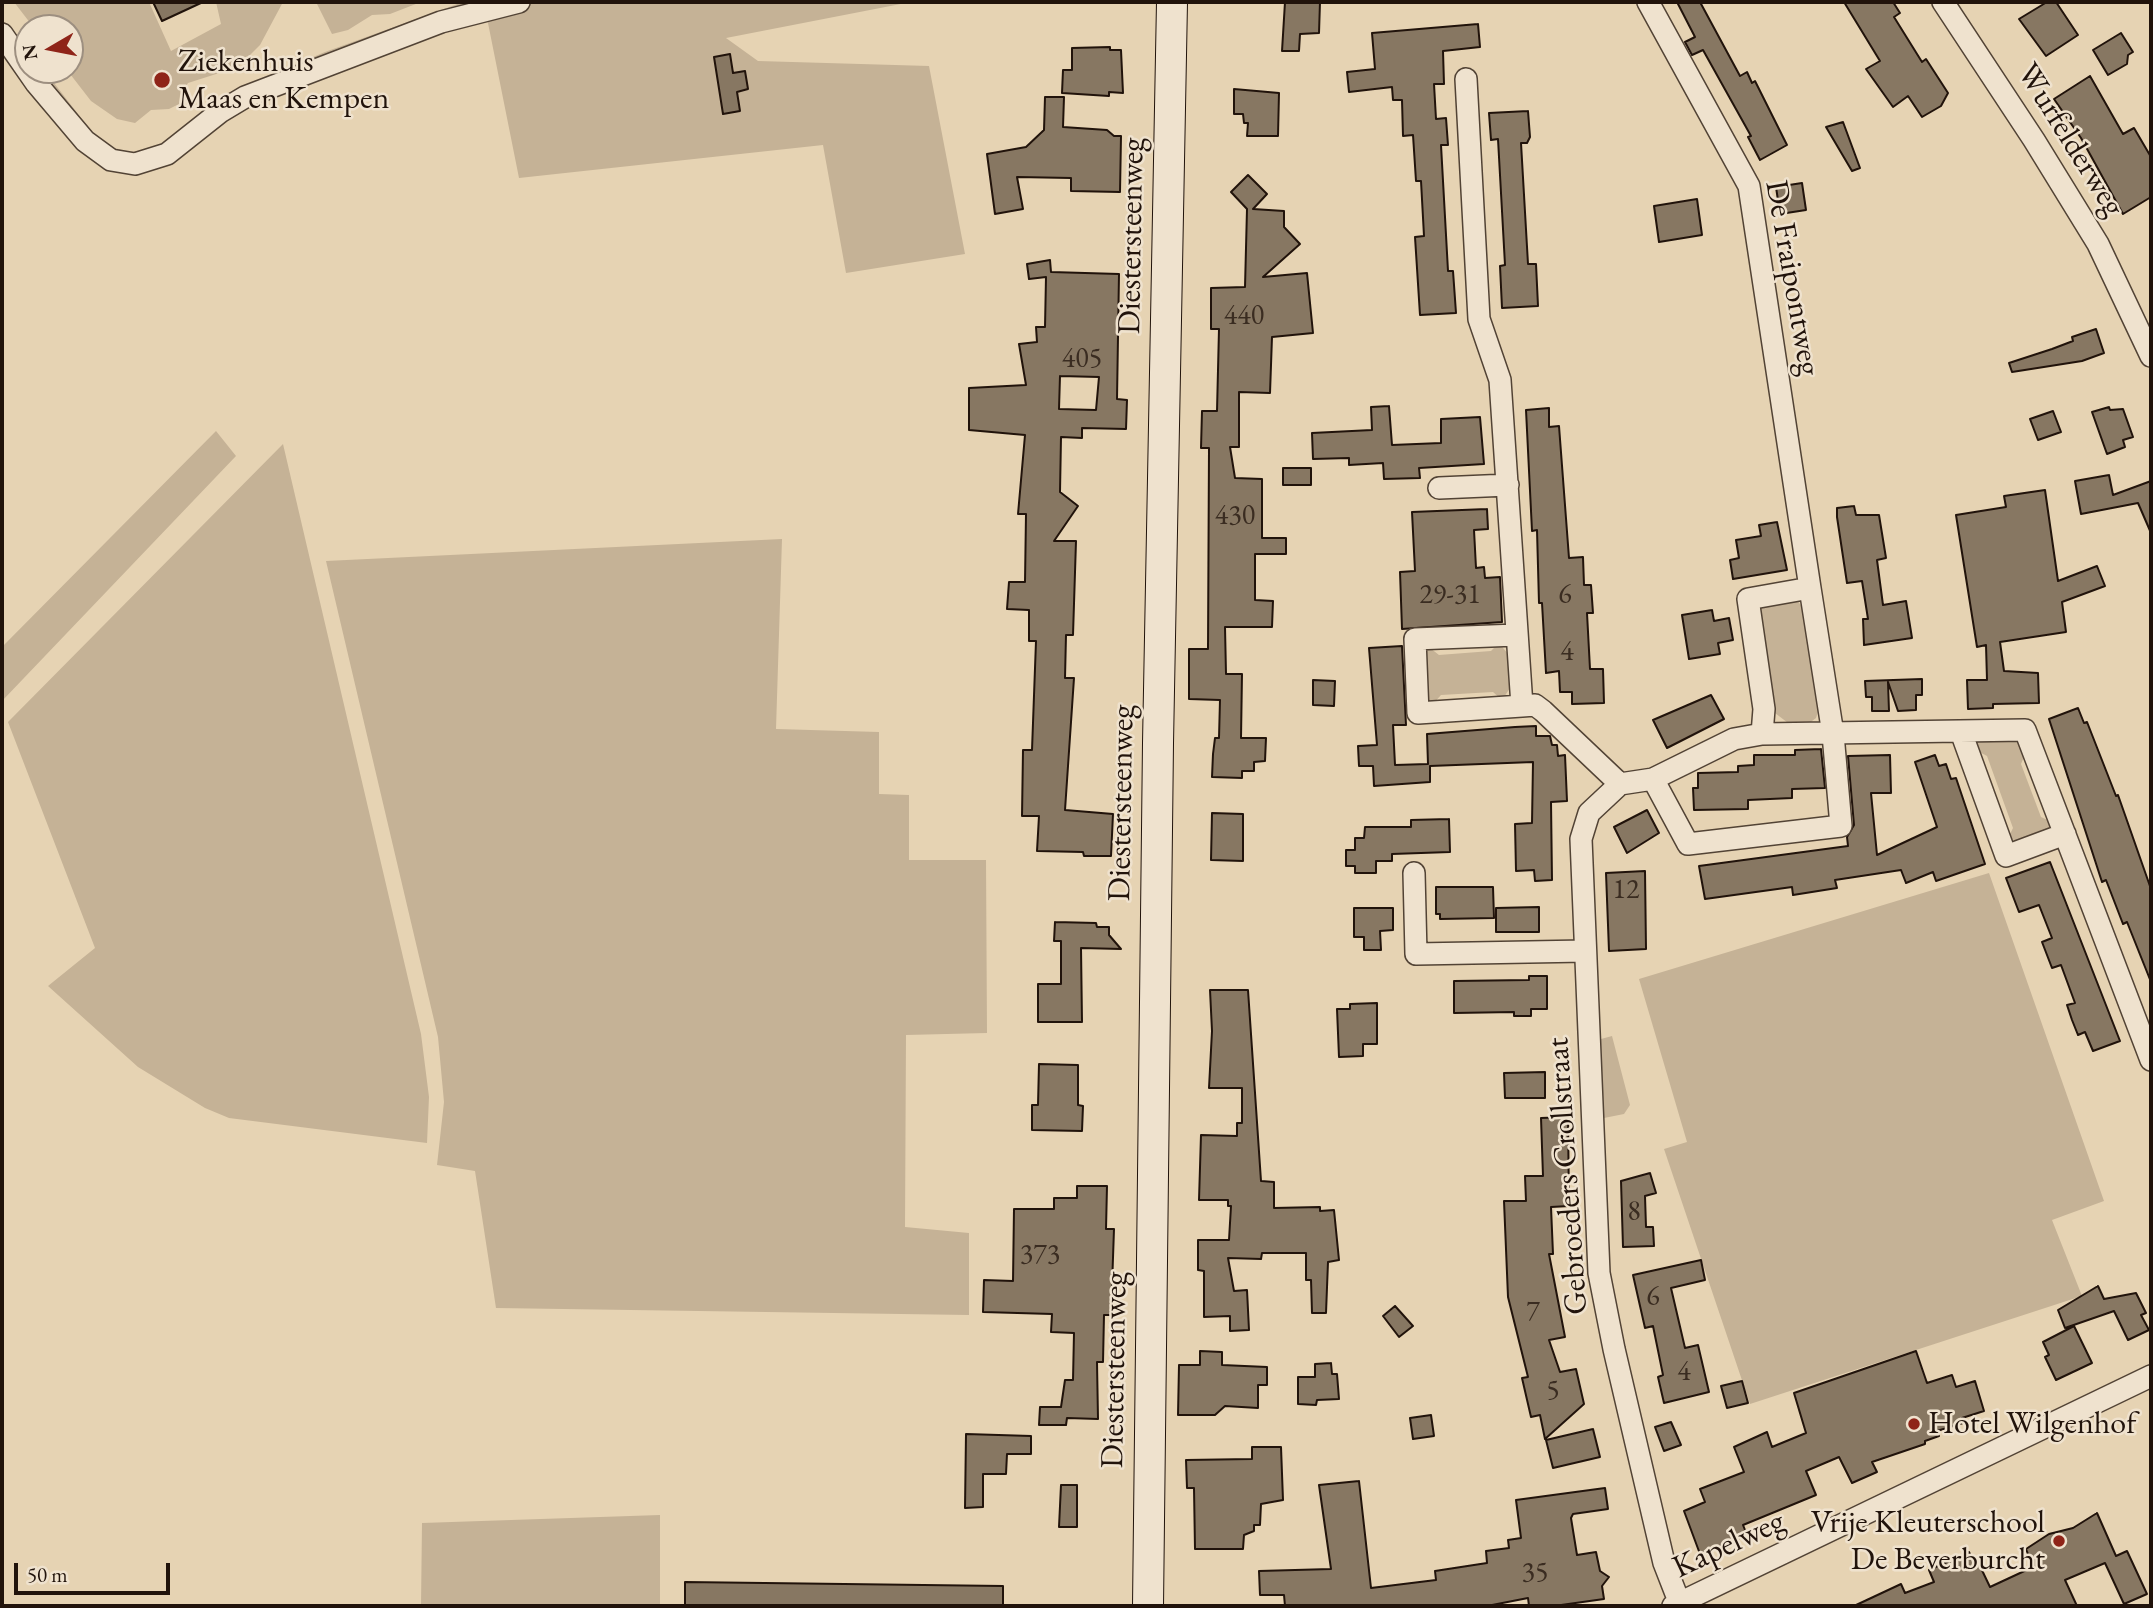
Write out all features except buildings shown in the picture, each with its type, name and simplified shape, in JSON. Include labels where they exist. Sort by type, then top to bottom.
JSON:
[{"type":"main road","name":"Diestersteenweg","points":[[1147,1606],[1158,743],[1172,2]]},
{"type":"street","points":[[2,34],[85,141],[111,160],[135,164],[167,155],[220,112],[245,97],[441,22],[519,2]]},
{"type":"street","name":"De Fraipontweg","points":[[1648,2],[1749,186],[1833,734]]},
{"type":"street","name":"Wurfelderweg","points":[[1943,2],[2034,140],[2098,244],[2151,356]]},
{"type":"street","points":[[1466,79],[1479,319],[1500,380],[1522,706]]},
{"type":"street","points":[[1439,488],[1508,485]]},
{"type":"street","points":[[1762,734],[1764,709],[1748,599],[1810,588]]},
{"type":"street","points":[[1516,635],[1415,639],[1418,713],[1535,705],[1620,784],[1653,779],[1734,739],[1762,734],[2025,730],[2151,1060]]},
{"type":"street","points":[[1961,732],[2006,856],[2065,834]]},
{"type":"street","points":[[1653,779],[1688,845],[1841,826],[1833,734]]},
{"type":"street","name":"Gebroeders Crollstraat","points":[[1620,784],[1589,813],[1583,824],[1581,839],[1599,1273],[1614,1349],[1676,1605]]},
{"type":"street","points":[[1414,873],[1416,954],[1585,951]]},
{"type":"street","name":"Kapelweg","points":[[1676,1605],[2151,1376]]},
{"type":"shaded area","points":[[14,2],[149,2],[171,51],[221,24],[216,2],[283,2],[260,45],[238,67],[188,83],[180,95],[179,104],[169,109],[151,110],[135,123],[117,119],[91,101],[78,84],[84,84],[84,14],[23,14]]},
{"type":"shaded area","points":[[316,2],[421,2],[390,14],[372,15],[348,30],[332,34]]},
{"type":"shaded area","points":[[463,2],[483,2],[240,93],[157,154],[110,154],[48,84],[55,84],[95,136],[111,147],[130,152],[164,145],[221,96],[325,52]]},
{"type":"shaded area","points":[[535,2],[911,2],[726,38],[758,61],[929,66],[965,254],[846,273],[823,145],[519,178],[486,13]]},
{"type":"shaded area","points":[[216,431],[236,456],[2,701],[2,647]]},
{"type":"shaded area","points":[[283,444],[421,1034],[429,1097],[427,1143],[229,1118],[205,1108],[138,1067],[48,986],[95,948],[8,722]]},
{"type":"shaded area","points":[[782,539],[776,729],[879,732],[879,794],[909,795],[909,860],[986,860],[987,1033],[906,1035],[905,1227],[969,1233],[969,1315],[496,1308],[475,1171],[437,1165],[444,1102],[438,1037],[326,561]]},
{"type":"shaded area","points":[[1796,599],[1804,609],[1819,709],[1816,718],[1808,724],[1792,726],[1775,713],[1758,610],[1761,606]]},
{"type":"shaded area","points":[[1499,643],[1508,654],[1510,688],[1502,700],[1493,692],[1441,695],[1432,705],[1427,701],[1423,656],[1427,650],[1430,648],[1439,655],[1491,651]]},
{"type":"shaded area","points":[[1977,739],[2015,740],[2026,752],[2021,764],[2041,817],[2052,822],[2046,834],[2020,842],[2008,838],[2013,828],[1987,756],[1974,749]]},
{"type":"shaded area","points":[[1989,873],[2104,1201],[2052,1220],[2082,1296],[1750,1404],[1664,1149],[1687,1142],[1639,979]]},
{"type":"shaded area","points":[[1612,1036],[1630,1105],[1624,1114],[1604,1118],[1601,1113],[1597,1048],[1601,1039]]},
{"type":"shaded area","points":[[660,1515],[660,1606],[421,1606],[422,1523]]},
{"type":"place","name":"Ziekenhuis Maas en Kempen","points":[[162,80]]},
{"type":"place","name":"Hotel Wilgenhof","points":[[1914,1424]]},
{"type":"place","name":"Vrije Kleuterschool De Beverburcht","points":[[2059,1541]]}]
